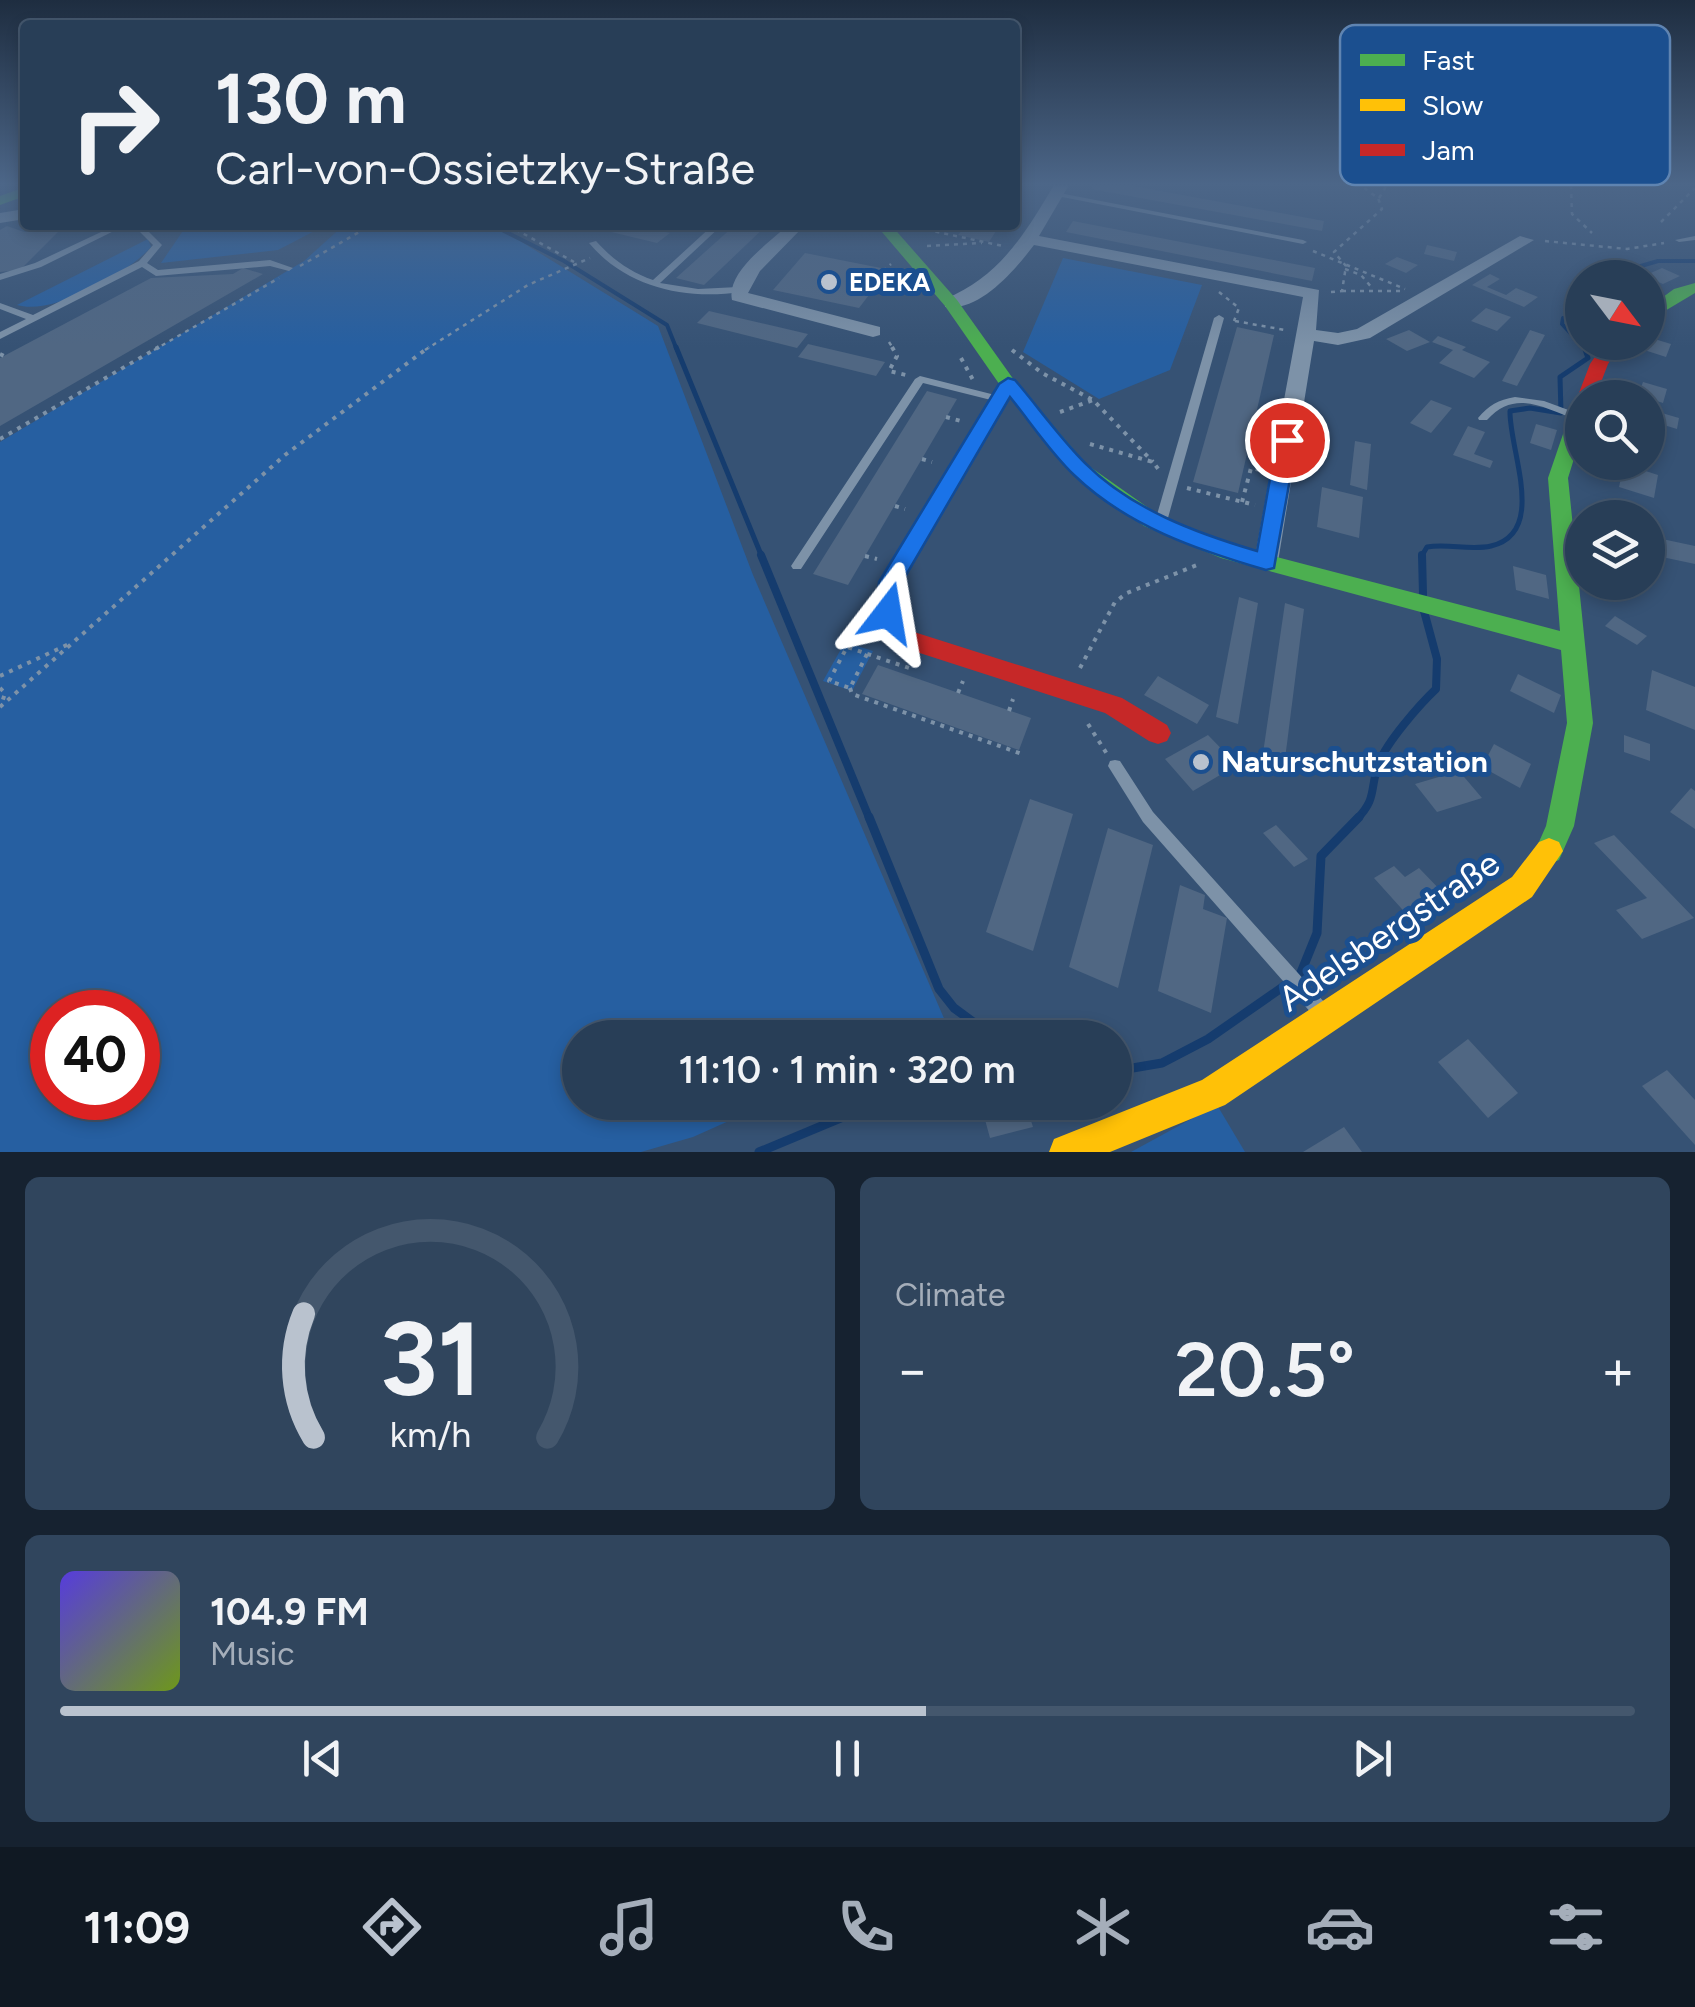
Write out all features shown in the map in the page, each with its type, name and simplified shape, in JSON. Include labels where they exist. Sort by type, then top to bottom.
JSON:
[{"type":"street","points":[[785,239],[738,290],[738,296],[873,331]]},
{"type":"street","points":[[895,239],[974,336],[1004,392],[1038,420],[1079,469],[1110,495],[1160,525],[1229,552],[1574,644]]},
{"type":"street","points":[[950,303],[988,286],[1029,239]]},
{"type":"street","points":[[1306,334],[1338,339],[1363,334],[1526,240]]},
{"type":"street","points":[[1026,244],[1312,294],[1266,562]]},
{"type":"street","points":[[1665,303],[1680,292],[1695,288]]},
{"type":"street","points":[[1004,392],[891,582],[888,613],[906,639],[1112,705],[1158,733]]},
{"type":"street","name":"Adelsbergstraße","points":[[1067,1152],[1213,1093],[1522,887],[1546,857],[1560,826],[1580,723],[1558,478],[1565,450]]},
{"type":"lane","points":[[0,278],[93,239]]},
{"type":"lane","points":[[0,336],[142,263],[158,245],[151,239]]},
{"type":"lane","points":[[654,284],[703,239]]},
{"type":"lane","points":[[1289,239],[1304,242]]},
{"type":"lane","points":[[1678,240],[1689,239]]},
{"type":"lane","points":[[593,243],[626,274],[654,284],[716,292],[738,290]]},
{"type":"lane","points":[[142,263],[156,274],[270,263],[290,268]]},
{"type":"lane","points":[[0,306],[34,318]]},
{"type":"lane","points":[[1160,525],[1219,318]]},
{"type":"lane","points":[[797,566],[920,379],[1004,392]]},
{"type":"lane","points":[[1496,389],[1526,400],[1565,407]]},
{"type":"lane","points":[[1483,418],[1499,402],[1526,400]]},
{"type":"lane","points":[[1115,766],[1148,817],[1326,1018]]},
{"type":"path","points":[[0,438],[347,239]]},
{"type":"path","points":[[1,706],[304,437],[399,364],[500,301],[574,262],[533,239]]},
{"type":"path","points":[[992,239],[1026,244]]},
{"type":"path","points":[[1312,294],[1342,290],[1415,291],[1346,267],[1334,252],[1350,239]]},
{"type":"path","points":[[1526,240],[1627,249],[1678,240]]},
{"type":"path","points":[[1304,242],[1304,246],[1361,275],[1374,291]]},
{"type":"path","points":[[1342,290],[1346,267]]},
{"type":"path","points":[[1194,271],[1238,308],[1236,321]]},
{"type":"path","points":[[1219,318],[1306,334]]},
{"type":"path","points":[[873,331],[896,350],[889,371]]},
{"type":"path","points":[[974,336],[990,334],[1042,373],[1093,400],[1153,462]]},
{"type":"path","points":[[1038,420],[1093,400]]},
{"type":"path","points":[[1242,502],[1250,468],[1281,475]]},
{"type":"path","points":[[1115,766],[1068,692],[1114,602],[1127,592],[1229,552]]},
{"type":"path","points":[[0,676],[74,642]]},
{"type":"path","points":[[850,688],[829,681],[847,647],[909,668]]},
{"type":"path","points":[[868,654],[850,688],[852,694],[1022,754]]},
{"type":"path","points":[[0,688],[5,693],[1,706]]},
{"type":"shaded area","points":[[148,239],[151,247],[108,280],[69,299],[32,307],[17,305]]},
{"type":"shaded area","points":[[178,239],[300,239],[278,250],[161,263]]},
{"type":"shaded area","points":[[329,239],[516,239],[658,326],[753,575],[945,1020],[562,1020],[562,1120],[731,1120],[693,1137],[641,1152],[0,1152],[0,442],[304,261]]},
{"type":"shaded area","points":[[1063,258],[1202,285],[1170,370],[1099,399],[1023,352]]},
{"type":"shaded area","points":[[845,642],[873,651],[852,691],[823,681]]},
{"type":"shaded area","points":[[1217,1105],[1245,1152],[1131,1152]]},
{"type":"building","points":[[0,239],[51,239],[20,270],[0,272]]},
{"type":"building","points":[[720,239],[753,239],[704,285],[676,278]]},
{"type":"building","points":[[1100,239],[1164,239],[1315,268],[1312,281]]},
{"type":"building","points":[[1427,245],[1457,252],[1454,261],[1424,254]]},
{"type":"building","name":"EDEKA","points":[[805,253],[881,268],[885,274],[859,308],[773,290]]},
{"type":"building","points":[[1397,257],[1418,265],[1406,273],[1385,264]]},
{"type":"building","points":[[243,268],[263,274],[0,426],[0,358],[151,278],[233,274]]},
{"type":"building","points":[[1665,269],[1680,276],[1665,283]]},
{"type":"building","points":[[1490,274],[1500,279],[1487,287],[1506,295],[1516,288],[1538,297],[1524,307],[1472,285]]},
{"type":"building","points":[[1486,308],[1511,317],[1497,331],[1471,321]]},
{"type":"building","points":[[709,311],[808,334],[797,348],[697,323]]},
{"type":"building","points":[[1237,327],[1274,335],[1238,493],[1193,482]]},
{"type":"building","points":[[1409,330],[1430,342],[1407,351],[1386,339]]},
{"type":"building","points":[[1530,330],[1545,335],[1517,386],[1502,381]]},
{"type":"building","points":[[1438,336],[1490,362],[1474,378],[1439,363],[1453,350],[1432,342]]},
{"type":"building","points":[[808,344],[885,362],[876,376],[798,357]]},
{"type":"building","points":[[927,391],[957,399],[848,585],[813,574]]},
{"type":"building","points":[[1431,400],[1452,408],[1431,433],[1410,423]]},
{"type":"building","points":[[1665,414],[1679,418],[1677,429],[1665,425]]},
{"type":"building","points":[[1536,424],[1557,430],[1551,450],[1530,443]]},
{"type":"building","points":[[1468,426],[1485,432],[1474,454],[1493,461],[1490,468],[1453,455]]},
{"type":"building","points":[[1355,441],[1371,444],[1367,490],[1350,485]]},
{"type":"building","points":[[1621,480],[1657,480],[1654,498],[1619,487]]},
{"type":"building","points":[[1322,487],[1363,497],[1359,538],[1317,527]]},
{"type":"building","points":[[1665,540],[1695,546],[1695,564],[1665,558]]},
{"type":"building","points":[[1513,566],[1546,575],[1549,599],[1516,590]]},
{"type":"building","points":[[1239,597],[1258,603],[1238,724],[1216,717]]},
{"type":"building","points":[[1285,603],[1304,609],[1284,767],[1262,760]]},
{"type":"building","points":[[1615,616],[1647,636],[1637,645],[1605,626]]},
{"type":"building","points":[[878,665],[1031,718],[1019,750],[862,694]]},
{"type":"building","points":[[1652,670],[1695,687],[1695,730],[1646,710]]},
{"type":"building","points":[[1518,674],[1561,695],[1554,713],[1510,691]]},
{"type":"building","points":[[1158,676],[1209,705],[1197,724],[1144,695]]},
{"type":"building","name":"Naturschutzstation","points":[[1208,735],[1237,765],[1193,791],[1165,759]]},
{"type":"building","points":[[1624,735],[1650,744],[1650,761],[1624,752]]},
{"type":"building","points":[[1494,744],[1531,764],[1520,788],[1482,767]]},
{"type":"building","points":[[1459,771],[1482,798],[1437,812],[1415,784]]},
{"type":"building","points":[[1691,788],[1695,791],[1695,829],[1670,812]]},
{"type":"building","points":[[1030,799],[1073,814],[1033,951],[986,932]]},
{"type":"building","points":[[1276,825],[1308,859],[1294,867],[1263,833]]},
{"type":"building","points":[[1108,828],[1153,845],[1118,988],[1069,967]]},
{"type":"building","points":[[1614,835],[1694,918],[1642,939],[1616,910],[1647,898],[1594,843]]},
{"type":"building","points":[[1394,866],[1405,877],[1419,868],[1446,896],[1410,918],[1374,878]]},
{"type":"building","points":[[1180,885],[1205,895],[1203,909],[1227,918],[1211,1013],[1158,991]]},
{"type":"building","points":[[1468,1039],[1518,1093],[1488,1118],[1438,1062]]},
{"type":"building","points":[[1667,1070],[1695,1100],[1695,1145],[1642,1086]]},
{"type":"building","points":[[985,1120],[1031,1120],[1033,1127],[990,1138]]},
{"type":"building","points":[[1344,1127],[1362,1152],[1303,1152]]},
{"type":"waterway","points":[[520,239],[564,261],[667,325],[677,350]]},
{"type":"waterway","points":[[1665,261],[1695,261]]},
{"type":"waterway","points":[[1565,318],[1562,324],[1565,327]]},
{"type":"waterway","points":[[676,347],[762,557]]},
{"type":"waterway","points":[[1422,555],[1427,547],[1483,547],[1508,538],[1518,525],[1522,508],[1510,411],[1530,408],[1561,413],[1560,377],[1585,360]]},
{"type":"waterway","points":[[761,555],[870,820]]},
{"type":"waterway","points":[[1422,555],[1423,594]]},
{"type":"waterway","points":[[1356,820],[1370,799],[1379,763],[1389,745],[1436,689],[1437,659],[1424,611]]},
{"type":"waterway","points":[[869,817],[939,989],[970,1020]]},
{"type":"waterway","points":[[1132,1068],[1162,1063],[1208,1039],[1300,975],[1317,933],[1321,856],[1359,817]]},
{"type":"waterway","points":[[759,1152],[836,1120]]},
{"type":"traffic: fast","points":[[895,239],[951,303],[1008,384],[1079,469],[1152,521],[1229,552],[1574,644]]},
{"type":"traffic: fast","points":[[1665,303],[1680,292],[1695,288]]},
{"type":"traffic: fast","points":[[1549,851],[1560,826],[1580,723],[1558,478],[1565,457]]},
{"type":"traffic: slow","points":[[1067,1152],[1213,1093],[1522,887],[1549,851]]},
{"type":"traffic: jam","points":[[1593,380],[1602,360]]},
{"type":"traffic: jam","points":[[1008,384],[891,582],[888,613],[906,639],[1113,705],[1158,733]]},
{"type":"place","name":"EDEKA","points":[[829,282]]},
{"type":"place","name":"Naturschutzstation","points":[[1201,762]]},
{"type":"route","points":[[888,613],[891,582],[1008,384],[1079,469],[1110,495],[1185,537],[1266,562],[1287,440]]}]
